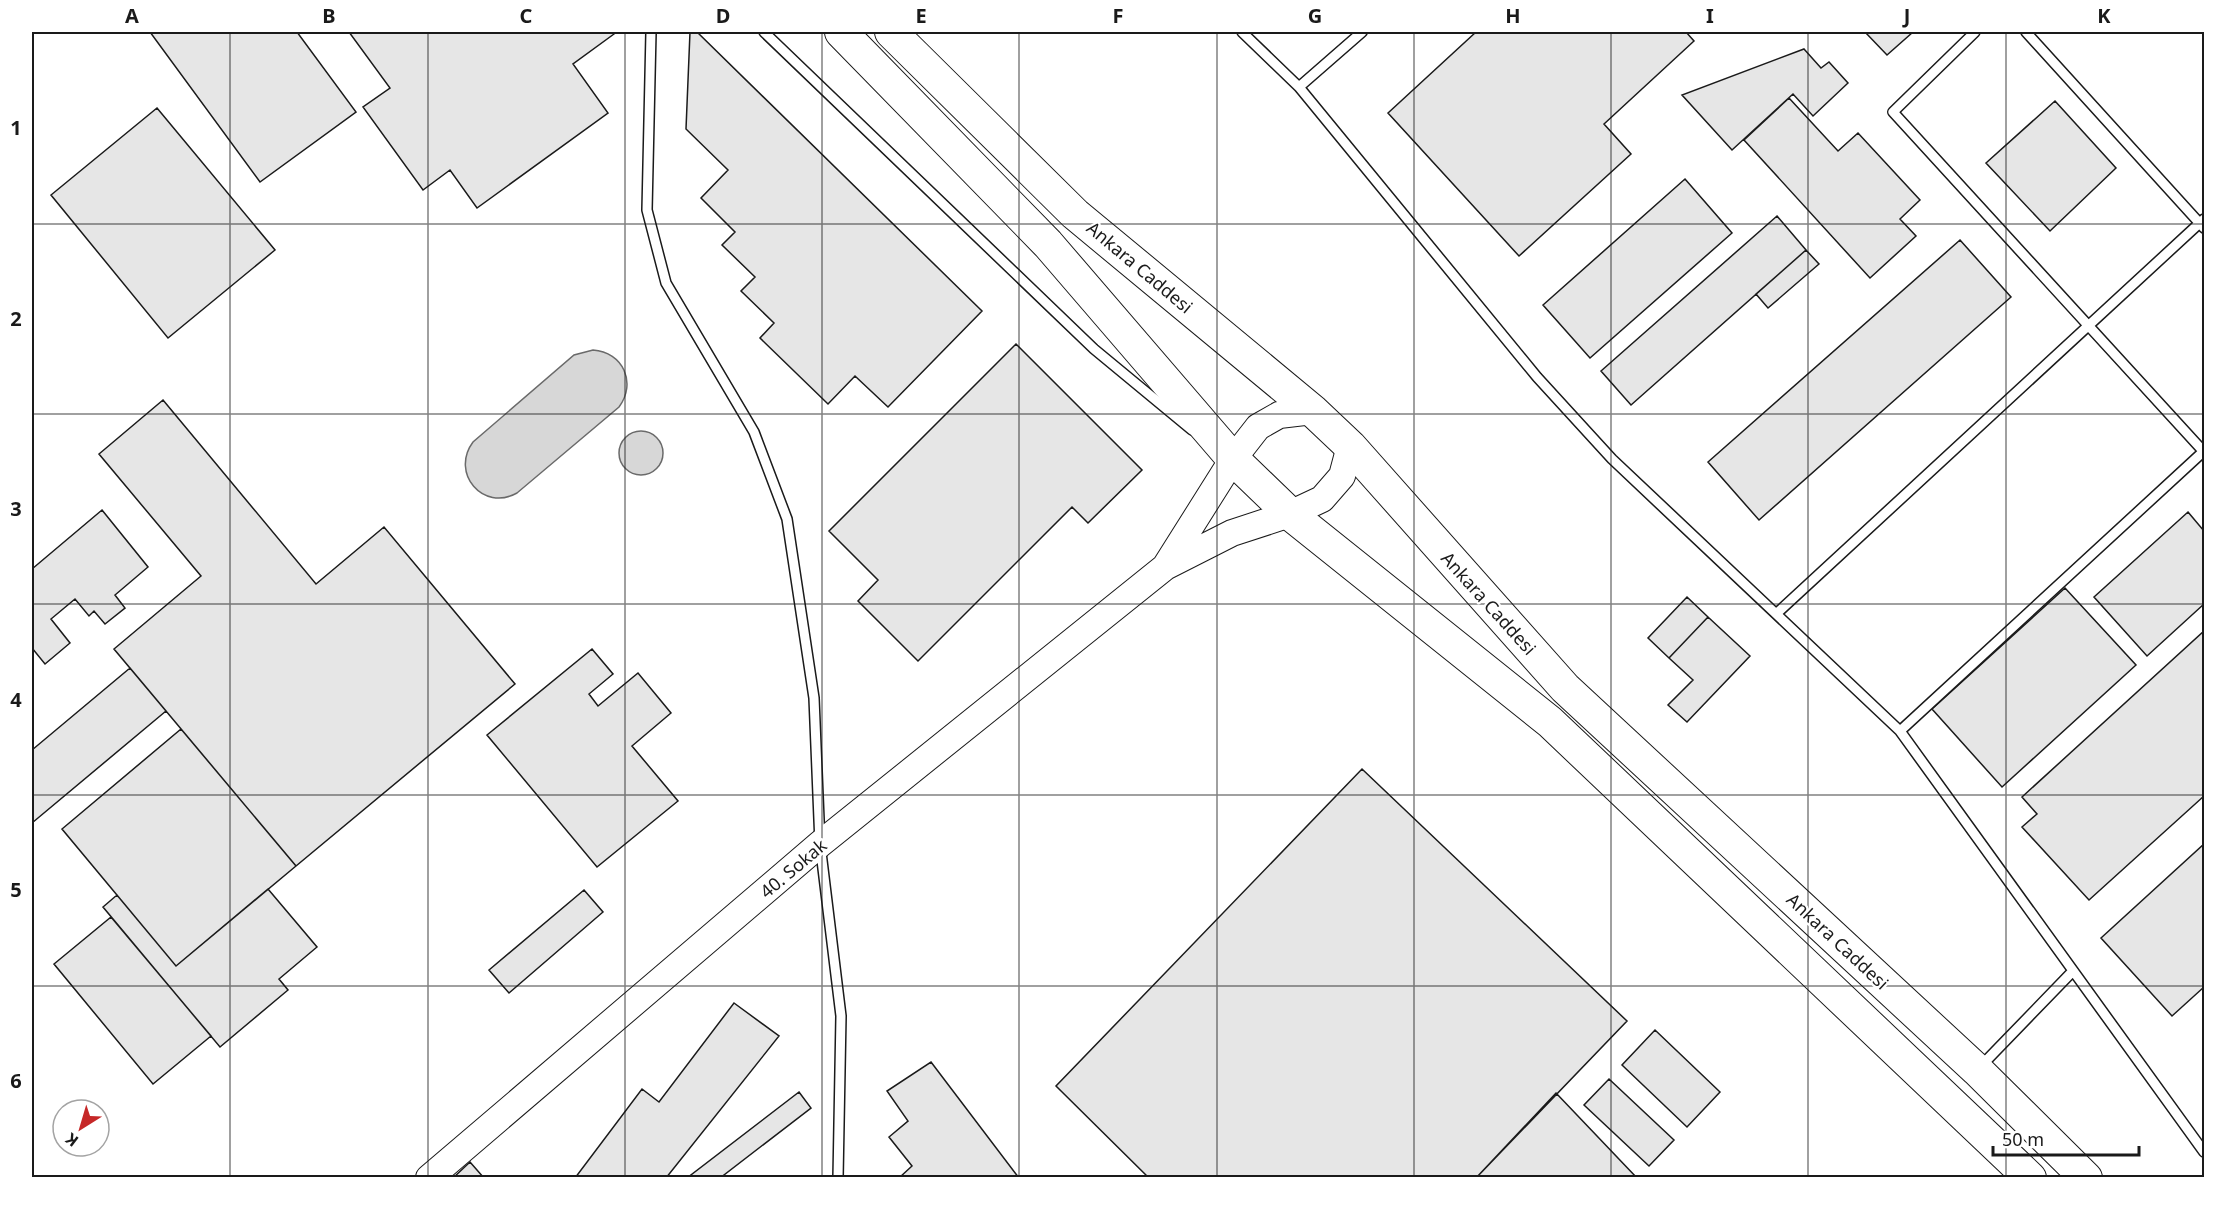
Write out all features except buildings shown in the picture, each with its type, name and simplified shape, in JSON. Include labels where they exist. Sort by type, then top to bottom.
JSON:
[{"type":"highway","points":[[841,32],[1048,244],[1233,459],[1290,514],[1550,722],[2030,1178]]},
{"type":"highway","name":"Ankara Caddesi","points":[[891,32],[1075,214],[1313,411],[1350,446],[1565,688],[1977,1070],[2086,1178]]},
{"type":"street","points":[[1166,567],[1233,459],[1258,427],[1279,415],[1313,411]]},
{"type":"street","points":[[1166,567],[1233,533],[1290,514],[1322,499],[1342,476],[1350,446]]},
{"type":"street","name":"40. Sokak","points":[[429,1178],[820,844],[1166,567]]},
{"type":"lane","points":[[651,32],[647,210],[666,283],[754,432],[787,519],[814,698],[820,844],[841,1016],[838,1178]]},
{"type":"lane","points":[[764,32],[1094,349],[1178,421],[1233,459]]},
{"type":"lane","points":[[1242,32],[1299,87],[1537,377],[1612,459],[1900,731],[2072,972],[2205,1152]]},
{"type":"lane","points":[[1299,87],[1362,32]]},
{"type":"lane","points":[[1900,731],[2204,452],[1893,112],[1975,32]]},
{"type":"lane","points":[[1776,614],[2203,223],[2026,32]]},
{"type":"lane","points":[[1977,1070],[2072,972]]},
{"type":"shaded area","points":[[593,350],[612,356],[624,370],[627,388],[619,407],[517,493],[504,498],[482,493],[468,477],[465,466],[467,454],[473,442],[574,355]]},
{"type":"shaded area","points":[[641,431],[650,432],[657,437],[662,444],[662,462],[657,469],[650,474],[641,475],[632,474],[625,469],[620,462],[619,453],[620,444],[625,437],[632,432]]}]
